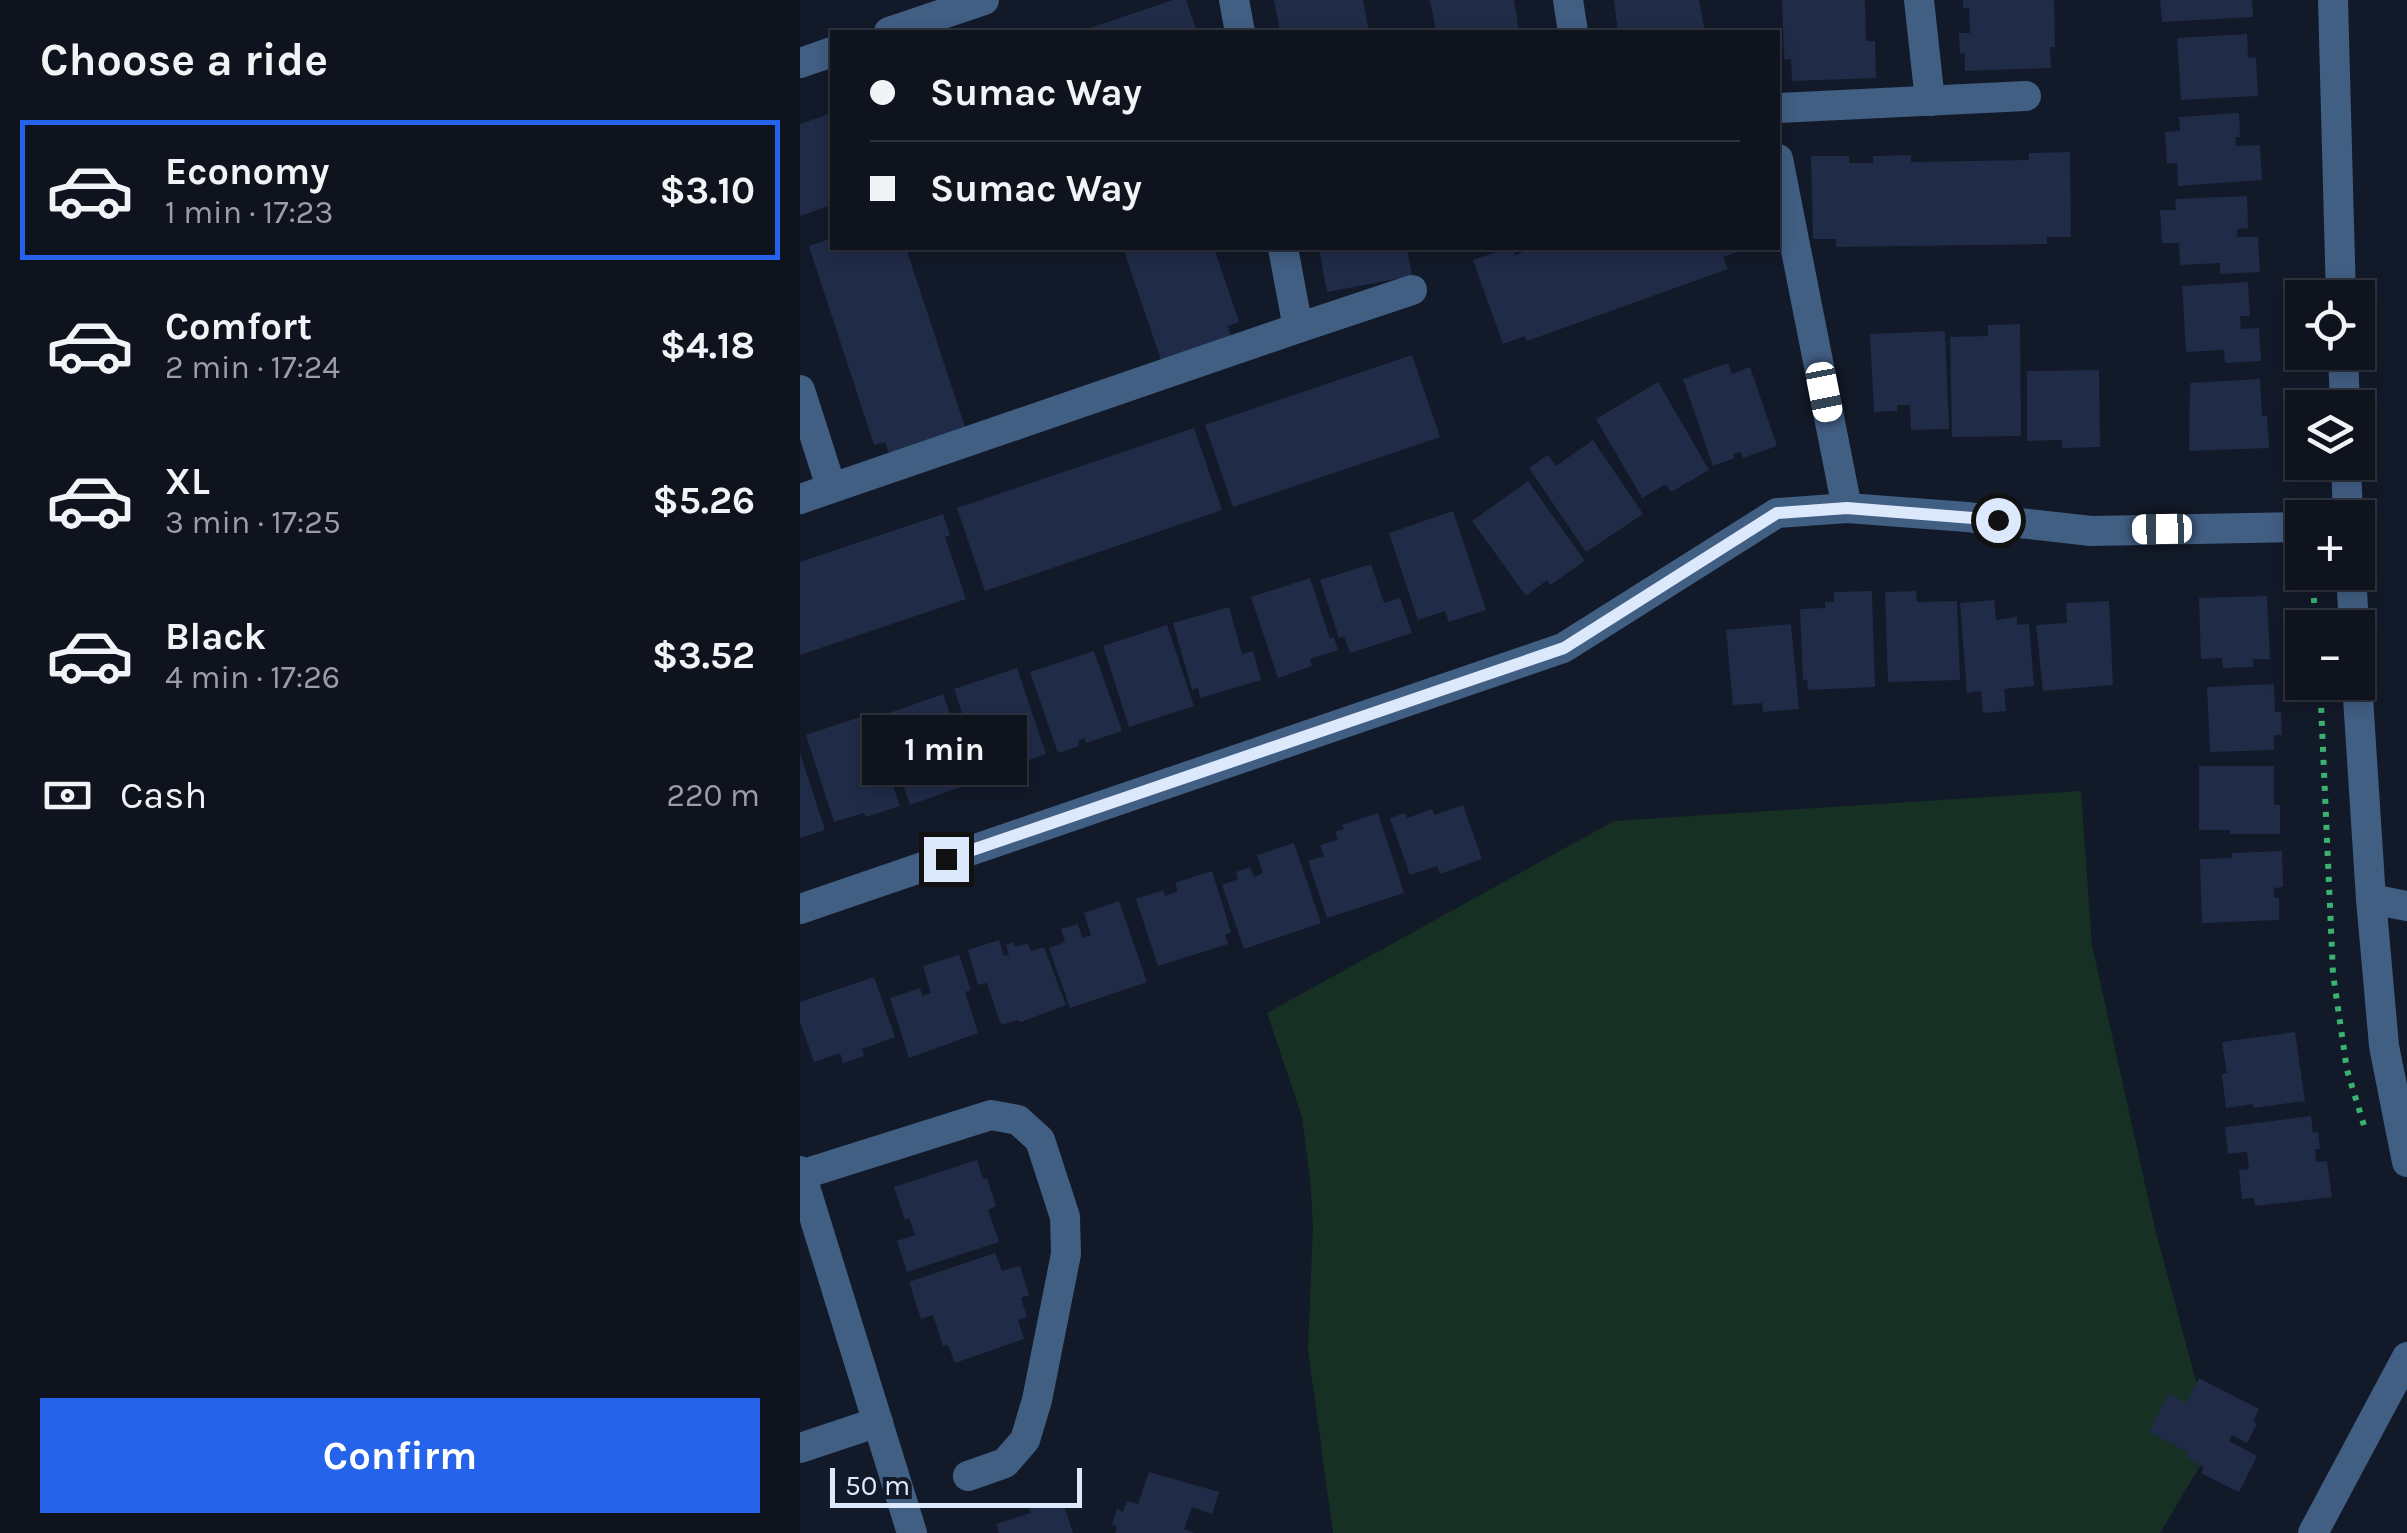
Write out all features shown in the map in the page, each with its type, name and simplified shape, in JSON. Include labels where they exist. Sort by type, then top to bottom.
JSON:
[{"type":"street","points":[[895,30],[984,0]]},
{"type":"street","points":[[1234,0],[1240,30]]},
{"type":"street","points":[[1568,0],[1573,30]]},
{"type":"street","points":[[1920,0],[1930,101]]},
{"type":"street","points":[[2333,0],[2341,280]]},
{"type":"street","points":[[800,63],[830,53]]},
{"type":"street","points":[[1780,108],[2026,96]]},
{"type":"street","points":[[1780,169],[1847,508]]},
{"type":"street","points":[[1282,250],[1298,328]]},
{"type":"street","points":[[800,499],[1412,290]]},
{"type":"street","points":[[800,390],[832,487]]},
{"type":"street","points":[[800,909],[1564,648],[1777,513],[1847,508],[2091,531],[2285,527]]},
{"type":"street","points":[[2359,700],[2370,899],[2384,1046],[2407,1162]]},
{"type":"street","points":[[2370,899],[2407,906]]},
{"type":"street","points":[[912,1533],[801,1173],[991,1115],[1018,1120],[1040,1140],[1065,1217],[1066,1254],[1037,1400],[1025,1440],[1005,1463],[968,1476]]},
{"type":"street","points":[[2314,1533],[2394,1412],[2407,1357]]},
{"type":"street","points":[[800,1448],[878,1422]]},
{"type":"green space","points":[[2081,791],[2092,945],[2155,1229],[2213,1444],[2160,1533],[1333,1533],[1308,1350],[1313,1225],[1310,1178],[1302,1117],[1267,1013],[1614,821]]},
{"type":"building","points":[[1173,0],[1186,0],[1196,30],[1084,30]]},
{"type":"building","points":[[1274,0],[1363,0],[1369,30],[1280,30]]},
{"type":"building","points":[[1430,0],[1514,0],[1519,30],[1436,30]]},
{"type":"building","points":[[1614,0],[1699,0],[1705,30],[1618,30]]},
{"type":"building","points":[[1782,0],[1865,0],[1866,41],[1875,41],[1876,78],[1792,81],[1791,59],[1784,60]]},
{"type":"building","points":[[1963,0],[2054,0],[2055,47],[2050,47],[2051,68],[1965,71],[1959,33],[1970,33],[1969,8],[1963,8]]},
{"type":"building","points":[[2160,0],[2252,0],[2253,17],[2162,22]]},
{"type":"building","points":[[2247,34],[2248,58],[2256,57],[2258,96],[2181,100],[2177,38]]},
{"type":"building","points":[[2239,113],[2240,137],[2235,137],[2236,146],[2260,145],[2262,180],[2178,186],[2177,163],[2167,164],[2165,132],[2180,131],[2179,117]]},
{"type":"building","points":[[830,114],[830,206],[800,216],[800,124]]},
{"type":"building","points":[[2070,152],[2071,237],[2047,237],[2047,244],[1836,247],[1836,239],[1813,239],[1811,156],[1849,156],[1849,163],[1873,163],[1873,156],[1911,155],[1911,162],[2029,160],[2029,153]]},
{"type":"building","points":[[2247,196],[2248,228],[2237,229],[2237,237],[2258,237],[2260,272],[2220,274],[2220,263],[2180,265],[2179,243],[2162,243],[2160,210],[2176,210],[2175,199]]},
{"type":"building","points":[[830,239],[830,250],[907,250],[965,427],[889,453],[885,442],[874,445],[809,246]]},
{"type":"building","points":[[1124,250],[1215,250],[1239,322],[1227,326],[1231,336],[1161,360]]},
{"type":"building","points":[[1319,250],[1407,250],[1412,276],[1327,292]]},
{"type":"building","points":[[1502,250],[1513,250],[1515,255],[1530,250],[1744,250],[1723,257],[1728,269],[1527,341],[1525,336],[1503,344],[1473,260]]},
{"type":"building","points":[[2248,282],[2250,316],[2240,316],[2241,329],[2259,328],[2261,361],[2225,363],[2224,350],[2186,352],[2182,286]]},
{"type":"building","points":[[2020,324],[2021,436],[1952,437],[1950,337],[1988,336],[1988,325]]},
{"type":"building","points":[[1945,331],[1949,429],[1911,430],[1910,405],[1897,405],[1897,411],[1874,412],[1870,334]]},
{"type":"building","points":[[1412,355],[1440,437],[1233,507],[1205,425]]},
{"type":"building","points":[[1728,363],[1732,374],[1750,367],[1777,446],[1743,458],[1741,452],[1733,454],[1735,458],[1713,466],[1683,379]]},
{"type":"building","points":[[2099,370],[2100,447],[2062,448],[2062,440],[2027,441],[2027,371]]},
{"type":"building","points":[[2260,379],[2269,448],[2189,451],[2190,383]]},
{"type":"building","points":[[1658,382],[1709,470],[1671,492],[1666,484],[1642,498],[1596,419]]},
{"type":"building","points":[[1194,428],[1222,510],[985,591],[957,508]]},
{"type":"building","points":[[1593,440],[1643,514],[1586,552],[1529,468],[1548,455],[1556,466]]},
{"type":"building","points":[[1528,481],[1585,561],[1550,585],[1547,580],[1526,596],[1472,521]]},
{"type":"building","points":[[1453,511],[1486,610],[1449,622],[1445,611],[1418,620],[1389,533]]},
{"type":"building","points":[[943,514],[950,535],[945,537],[966,599],[800,655],[800,562]]},
{"type":"building","points":[[1371,564],[1384,603],[1400,598],[1412,633],[1350,653],[1344,636],[1339,638],[1320,580]]},
{"type":"building","points":[[1310,578],[1330,639],[1334,637],[1338,650],[1310,659],[1312,666],[1278,678],[1251,597]]},
{"type":"building","points":[[1872,591],[1875,687],[1808,690],[1807,680],[1803,680],[1800,609],[1825,608],[1825,602],[1834,602],[1834,592]]},
{"type":"building","points":[[1916,591],[1917,602],[1957,601],[1960,680],[1888,682],[1885,592]]},
{"type":"building","points":[[2267,596],[2270,659],[2253,659],[2253,667],[2223,668],[2222,658],[2201,659],[2199,598]]},
{"type":"building","points":[[1994,600],[1996,620],[2017,617],[2017,625],[2029,624],[2034,686],[2004,689],[2006,711],[1983,713],[1981,691],[1967,693],[1960,603]]},
{"type":"building","points":[[2109,601],[2113,685],[2043,691],[2036,625],[2067,623],[2066,603]]},
{"type":"building","points":[[1229,607],[1242,654],[1253,651],[1261,680],[1200,698],[1198,688],[1192,690],[1173,623]]},
{"type":"building","points":[[1791,624],[1799,709],[1763,712],[1762,703],[1733,705],[1726,630]]},
{"type":"building","points":[[1167,625],[1194,706],[1129,727],[1103,646]]},
{"type":"building","points":[[1094,651],[1122,731],[1086,743],[1084,738],[1078,741],[1079,746],[1058,753],[1030,672]]},
{"type":"building","points":[[1017,668],[1046,754],[983,776],[954,689]]},
{"type":"building","points":[[2274,684],[2275,712],[2281,712],[2282,735],[2274,735],[2274,750],[2210,752],[2207,687]]},
{"type":"building","points":[[943,694],[975,782],[910,805],[878,717]]},
{"type":"building","points":[[869,714],[900,806],[834,822],[806,735]]},
{"type":"building","points":[[800,753],[825,830],[800,838]]},
{"type":"building","points":[[2199,766],[2274,766],[2274,805],[2280,805],[2280,834],[2199,830]]},
{"type":"building","points":[[1463,805],[1482,859],[1440,874],[1437,866],[1410,875],[1390,818],[1405,813],[1407,818],[1432,809],[1434,815]]},
{"type":"building","points":[[1378,813],[1404,893],[1327,918],[1308,861],[1324,856],[1320,845],[1338,840],[1335,832],[1344,829],[1342,825]]},
{"type":"building","points":[[1294,843],[1321,923],[1244,949],[1222,885],[1238,879],[1236,872],[1250,867],[1254,877],[1263,873],[1257,855]]},
{"type":"building","points":[[2282,851],[2283,887],[2274,888],[2274,898],[2279,898],[2279,920],[2202,923],[2200,859]]},
{"type":"building","points":[[1212,871],[1231,932],[1225,935],[1228,944],[1158,966],[1136,899],[1163,890],[1165,896],[1178,891],[1175,883]]},
{"type":"building","points":[[1119,901],[1147,982],[1070,1008],[1049,948],[1065,942],[1061,929],[1078,924],[1082,938],[1091,935],[1084,913]]},
{"type":"building","points":[[999,940],[1004,956],[1009,955],[1006,945],[1013,942],[1015,947],[1028,943],[1031,951],[1044,947],[1066,1005],[1021,1022],[1001,1025],[987,983],[978,985],[968,950]]},
{"type":"building","points":[[959,955],[971,990],[965,992],[978,1033],[909,1058],[890,998],[920,988],[922,996],[931,993],[923,966]]},
{"type":"building","points":[[874,977],[895,1037],[862,1049],[864,1056],[843,1063],[840,1053],[814,1062],[800,1022],[800,1002]]},
{"type":"building","points":[[2295,1032],[2305,1101],[2226,1108],[2222,1074],[2227,1073],[2222,1042]]},
{"type":"building","points":[[2311,1116],[2320,1149],[2315,1149],[2316,1162],[2327,1161],[2332,1197],[2255,1206],[2254,1198],[2242,1199],[2239,1170],[2249,1169],[2247,1152],[2228,1154],[2225,1127]]},
{"type":"building","points":[[977,1160],[996,1206],[988,1210],[999,1242],[907,1272],[897,1241],[915,1235],[909,1218],[905,1220],[894,1187]]},
{"type":"building","points":[[995,1253],[1002,1271],[1020,1266],[1029,1295],[1021,1298],[1027,1317],[1018,1320],[1024,1339],[955,1363],[948,1345],[943,1346],[933,1315],[921,1319],[909,1282]]},
{"type":"building","points":[[2199,1378],[2259,1409],[2253,1421],[2257,1424],[2247,1443],[2232,1435],[2229,1441],[2257,1456],[2239,1492],[2201,1473],[2204,1467],[2185,1457],[2188,1452],[2149,1432],[2169,1394],[2186,1403]]},
{"type":"building","points":[[1149,1472],[1219,1492],[1212,1514],[1192,1507],[1184,1529],[1195,1533],[1115,1533],[1117,1526],[1112,1524],[1117,1509],[1123,1512],[1127,1501],[1138,1504]]},
{"type":"building","points":[[1044,1503],[1046,1508],[1063,1503],[1073,1533],[999,1533],[996,1524],[1031,1513],[1029,1508]]},
{"type":"route","points":[[946,859],[1564,648],[1777,513],[1847,508],[1998,520]]}]
